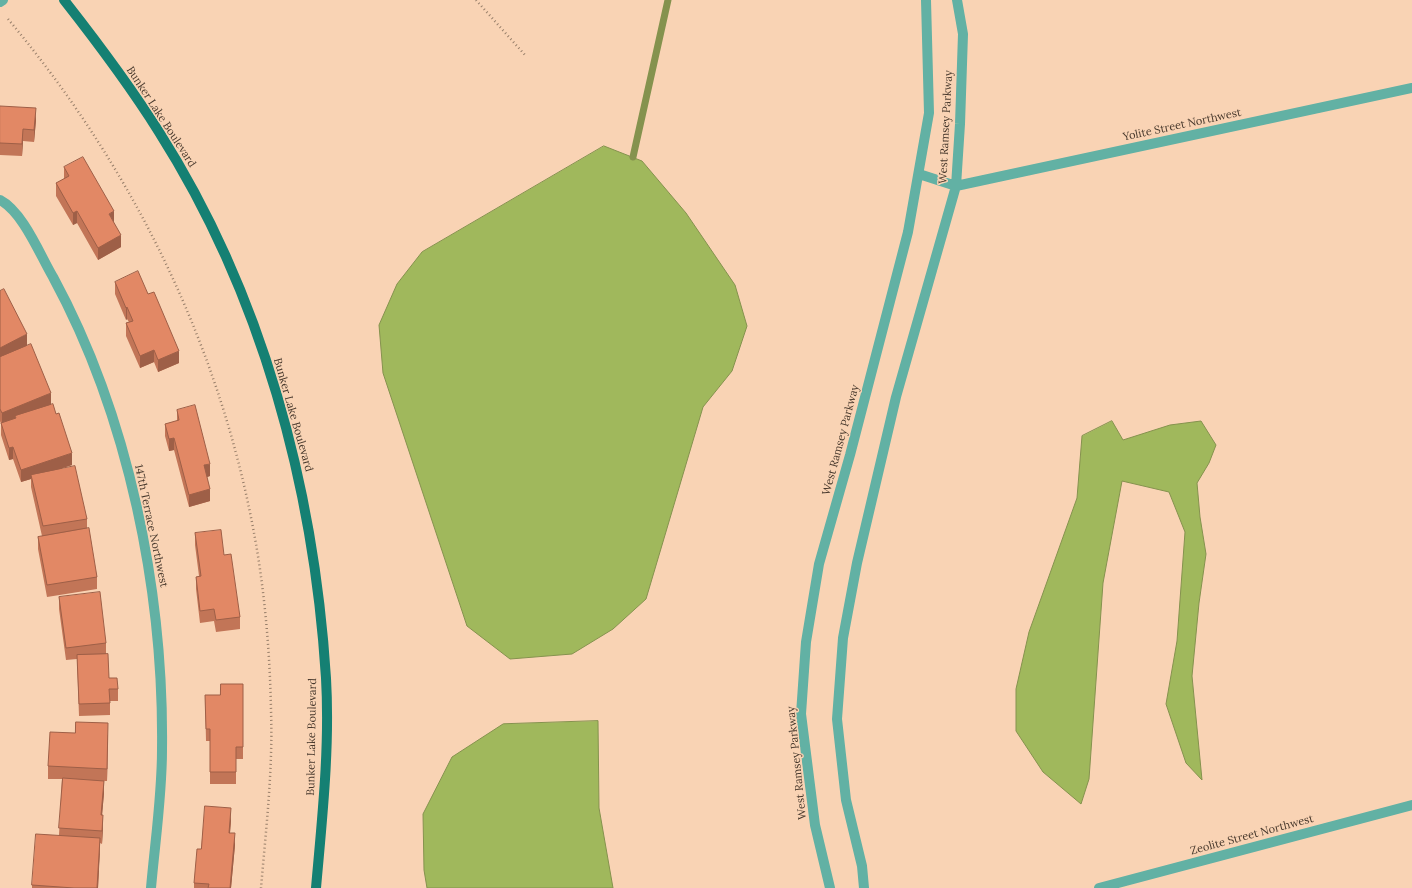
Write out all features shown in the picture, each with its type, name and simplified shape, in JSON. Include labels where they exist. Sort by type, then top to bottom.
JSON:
[{"type":"main road","name":"Bunker Lake Boulevard","points":[[64,0],[133,93],[160,133],[186,178],[222,248],[241,294],[275,390],[302,496],[320,610],[325,672],[326,744],[316,888]]},
{"type":"street","name":"West Ramsey Parkway","points":[[830,888],[815,825],[801,714],[806,642],[819,564],[850,455],[906,240],[919,174],[929,114],[926,0]]},
{"type":"street","name":"West Ramsey Parkway","points":[[864,888],[862,866],[846,800],[837,719],[843,638],[857,563],[896,396],[956,186],[963,34],[957,0]]},
{"type":"street","name":"Yolite Street Northwest","points":[[956,186],[1412,88]]},
{"type":"street","points":[[919,174],[956,186]]},
{"type":"street","name":"147th Terrace Northwest","points":[[0,200],[12,209],[21,220],[58,287],[83,341],[106,398],[120,442],[140,522],[150,576],[157,630],[161,686],[162,751],[159,810],[151,888]]},
{"type":"street","name":"Zeolite Street Northwest","points":[[1099,888],[1412,806]]},
{"type":"path","points":[[476,0],[525,55]]},
{"type":"path","points":[[8,19],[35,52],[89,127],[112,161],[134,200],[158,246],[198,337],[220,399],[232,439],[244,487],[258,555],[269,658],[272,712],[271,769],[261,888]]},
{"type":"shaded area","points":[[604,146],[642,161],[686,213],[735,285],[747,326],[732,371],[703,407],[646,599],[613,629],[572,654],[510,659],[467,626],[383,373],[379,325],[397,284],[422,252]]},
{"type":"shaded area","points":[[1112,421],[1123,440],[1170,425],[1201,421],[1216,445],[1209,463],[1197,483],[1200,517],[1206,554],[1199,603],[1192,676],[1202,780],[1186,763],[1166,704],[1177,641],[1185,532],[1169,492],[1122,481],[1103,583],[1089,779],[1081,804],[1043,772],[1016,731],[1016,689],[1029,632],[1077,498],[1082,436]]},
{"type":"shaded area","points":[[598,721],[599,808],[613,888],[427,888],[424,870],[423,814],[452,757],[503,724]]},
{"type":"building","points":[[0,106],[36,108],[34,130],[23,129],[22,144],[0,143]]},
{"type":"building","points":[[83,157],[114,211],[109,214],[121,235],[98,248],[77,211],[73,213],[56,183],[69,176],[64,167]]},
{"type":"building","points":[[138,271],[148,294],[154,292],[179,351],[158,360],[154,350],[140,356],[126,323],[133,321],[115,282]]},
{"type":"building","points":[[4,289],[27,334],[0,348],[0,291]]},
{"type":"building","points":[[31,344],[51,393],[2,413],[0,409],[0,357]]},
{"type":"building","points":[[53,404],[56,414],[59,413],[72,453],[21,470],[13,447],[9,448],[1,423],[16,418],[15,416]]},
{"type":"building","points":[[195,405],[210,464],[204,465],[210,489],[189,495],[174,438],[169,439],[165,424],[179,420],[177,410]]},
{"type":"building","points":[[75,466],[87,519],[43,526],[31,475]]},
{"type":"building","points":[[89,528],[97,577],[47,585],[38,537]]},
{"type":"building","points":[[221,530],[224,555],[231,554],[240,617],[216,620],[214,609],[200,611],[196,577],[201,576],[195,533]]},
{"type":"building","points":[[100,592],[106,643],[66,648],[59,597]]},
{"type":"building","points":[[108,654],[109,678],[117,678],[118,689],[109,689],[110,703],[79,704],[77,655]]},
{"type":"building","points":[[221,684],[243,684],[243,747],[236,747],[236,772],[210,772],[210,729],[206,729],[205,695],[220,695]]},
{"type":"building","points":[[76,722],[108,723],[107,769],[48,766],[50,732],[75,733]]},
{"type":"building","points":[[63,778],[104,781],[101,815],[103,815],[102,831],[59,828]]},
{"type":"building","points":[[205,806],[231,808],[229,833],[235,833],[230,888],[208,888],[209,884],[194,883],[197,849],[201,849]]},
{"type":"building","points":[[36,834],[100,838],[97,888],[32,885]]},
{"type":"waterway","points":[[633,157],[668,0]]}]
